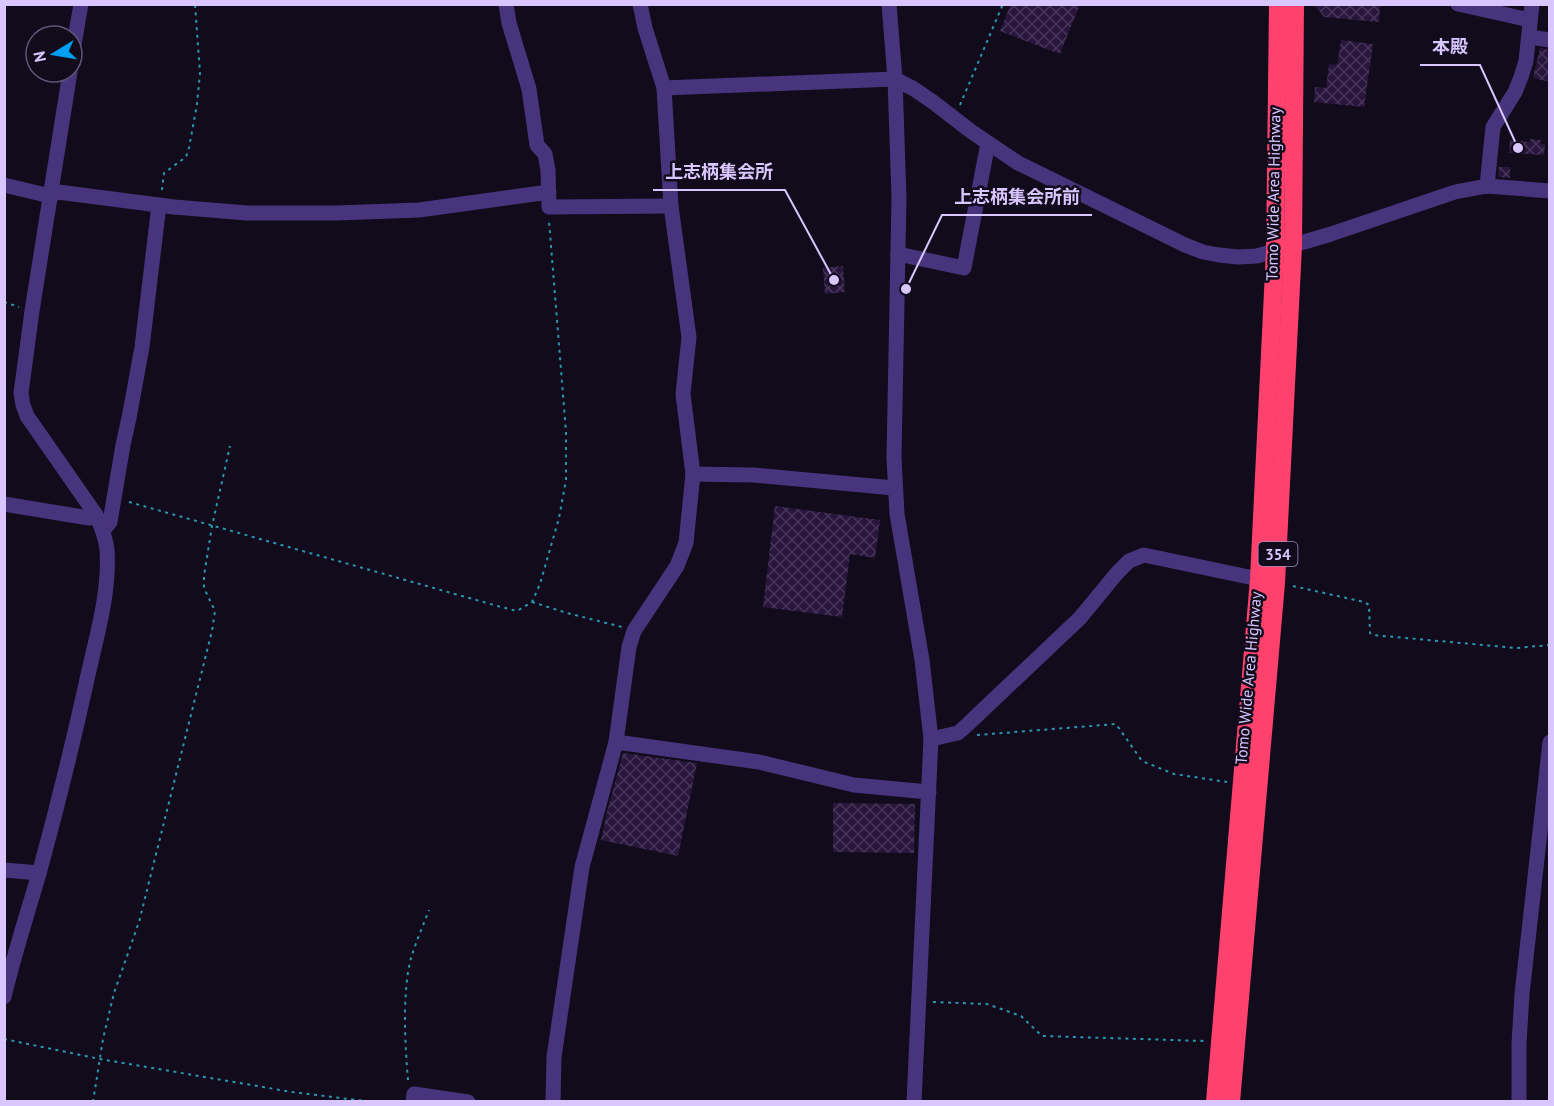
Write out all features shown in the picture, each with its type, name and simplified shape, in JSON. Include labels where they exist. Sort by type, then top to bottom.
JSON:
[{"type":"highway","name":"Tomo Wide Area Highway","points":[[1215,1101],[1242,784],[1268,581],[1278,4]]},
{"type":"highway","name":"Tomo Wide Area Highway","points":[[1231,1101],[1293,246],[1295,4]]},
{"type":"street","points":[[78,24],[81,4]]},
{"type":"street","points":[[506,4],[509,23],[530,89],[537,145],[545,154],[549,200]]},
{"type":"street","points":[[553,1101],[554,1057],[582,867],[616,742],[629,646],[634,631],[677,566],[686,543],[693,474],[683,394],[689,337],[671,206],[664,88],[640,4]]},
{"type":"street","points":[[889,4],[895,79],[898,178],[894,488],[922,660],[931,739],[914,1101]]},
{"type":"street","points":[[1458,4],[1531,12],[1526,61],[1521,77],[1515,92],[1493,126],[1487,186]]},
{"type":"street","points":[[1529,37],[1550,40]]},
{"type":"street","points":[[664,88],[895,79],[923,96],[1018,164],[1203,252],[1238,257],[1257,256],[1293,246],[1455,192],[1487,186],[1550,191]]},
{"type":"street","points":[[4,997],[68,767],[106,582],[106,549],[103,531],[96,515],[27,417],[21,393],[67,84]]},
{"type":"street","points":[[898,254],[964,268],[988,143]]},
{"type":"street","points":[[4,185],[50,196],[58,192],[247,213],[419,210],[549,200],[671,206]]},
{"type":"street","points":[[103,531],[110,522],[142,347],[159,205]]},
{"type":"street","points":[[693,474],[753,476],[894,488]]},
{"type":"street","points":[[4,504],[89,518],[96,515]]},
{"type":"street","points":[[931,739],[958,733],[1080,618],[1129,561],[1144,555],[1268,581]]},
{"type":"street","points":[[616,742],[759,762],[854,785],[929,792]]},
{"type":"street","points":[[1519,1101],[1522,994],[1550,742]]},
{"type":"street","points":[[4,870],[39,873]]},
{"type":"street","points":[[414,1098],[468,1101]]},
{"type":"path","points":[[159,205],[164,173],[186,157],[197,104],[200,73],[195,4]]},
{"type":"path","points":[[955,119],[1003,4]]},
{"type":"path","points":[[114,498],[516,611],[532,602],[540,584],[559,518],[566,480],[566,432],[549,200]]},
{"type":"path","points":[[93,1101],[103,1039],[114,993],[139,922],[212,632],[215,611],[204,588],[204,576],[212,526],[230,446]]},
{"type":"path","points":[[1268,581],[1364,602],[1369,605],[1370,633],[1373,635],[1516,648],[1550,645]]},
{"type":"path","points":[[532,602],[634,631]]},
{"type":"path","points":[[958,733],[974,735],[1116,724],[1142,761],[1174,774],[1242,784]]},
{"type":"path","points":[[414,1098],[408,1084],[406,1060],[407,989],[411,960],[429,909]]},
{"type":"path","points":[[918,1002],[987,1004],[1020,1016],[1042,1036],[1221,1041]]},
{"type":"path","points":[[4,1039],[100,1059],[292,1092],[373,1101]]},
{"type":"building","points":[[1011,4],[1080,4],[1060,54],[1000,31]]},
{"type":"building","points":[[1314,4],[1380,4],[1379,22],[1324,17]]},
{"type":"building","points":[[1341,40],[1373,44],[1364,107],[1314,102],[1315,87],[1326,88],[1329,64],[1337,65]]},
{"type":"building","points":[[1540,48],[1550,50],[1550,82],[1533,78]]},
{"type":"building","points":[[1530,139],[1541,140],[1541,144],[1545,144],[1544,155],[1509,153],[1510,140],[1530,142]]},
{"type":"building","points":[[1499,167],[1510,167],[1510,178],[1498,177]]},
{"type":"building","points":[[843,266],[845,292],[825,294],[823,268]]},
{"type":"building","points":[[775,506],[880,520],[875,558],[850,554],[842,617],[763,607]]},
{"type":"building","points":[[623,753],[697,763],[678,856],[601,840]]},
{"type":"building","points":[[833,803],[915,804],[914,853],[833,852]]},
{"type":"place","name":"本殿","points":[[1518,148]]},
{"type":"place","name":"上志柄集会所","points":[[834,280]]},
{"type":"place","name":"上志柄集会所前","points":[[906,289]]}]
